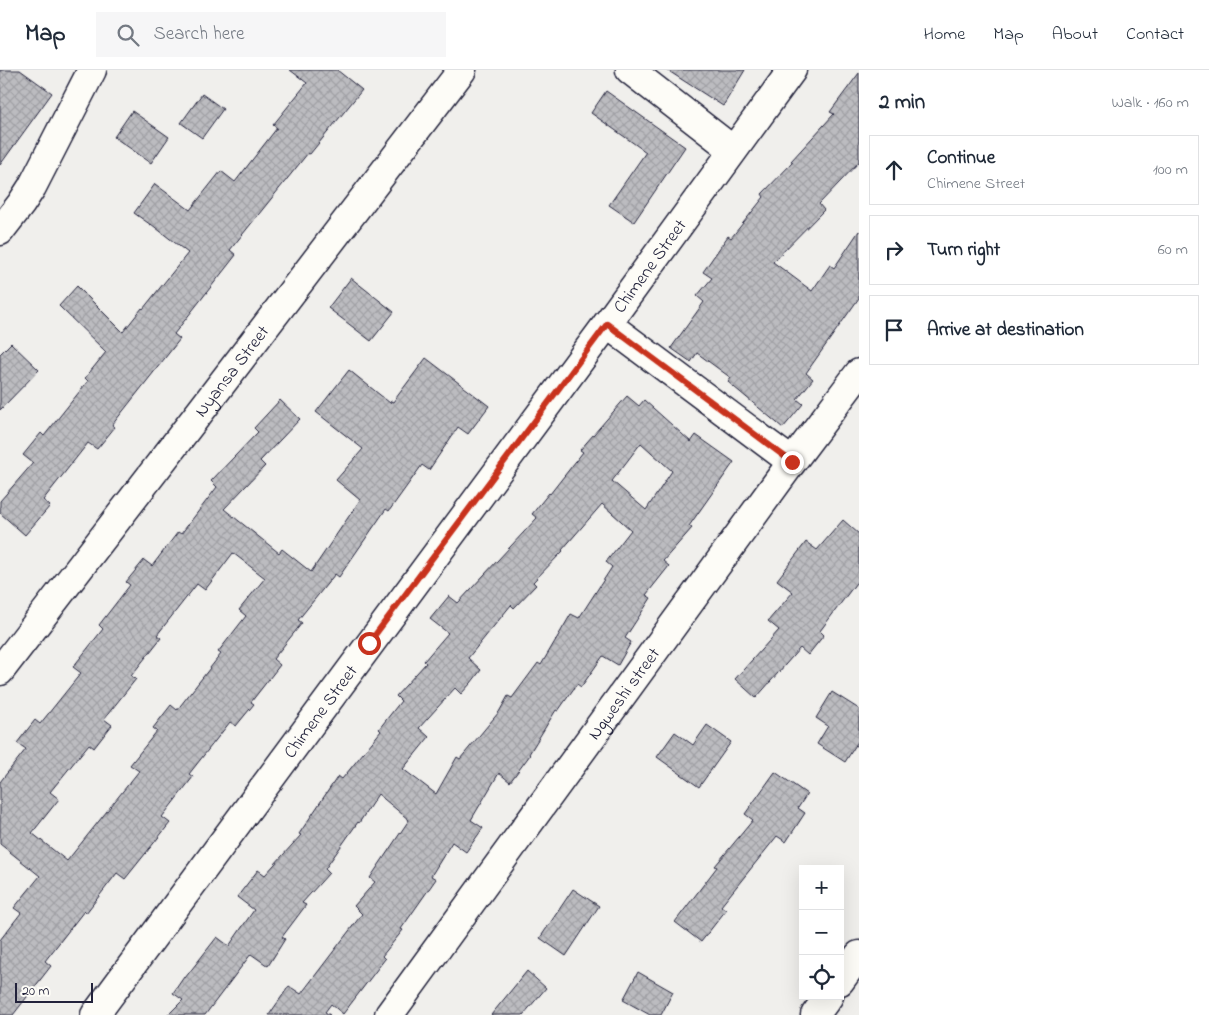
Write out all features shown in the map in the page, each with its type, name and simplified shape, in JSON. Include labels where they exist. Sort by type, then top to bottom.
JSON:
[{"type":"street","points":[[0,231],[32,187],[92,70]]},
{"type":"street","name":"Nyansa Street","points":[[0,671],[462,70]]},
{"type":"street","points":[[630,70],[733,150]]},
{"type":"street","name":"Chimene Street","points":[[95,1015],[607,324],[792,70]]},
{"type":"street","points":[[607,324],[792,462]]},
{"type":"street","name":"Ngweshi street","points":[[389,1015],[859,373]]},
{"type":"street","points":[[844,976],[859,955]]},
{"type":"street","points":[[815,1015],[826,1000]]},
{"type":"building","points":[[0,70],[20,70],[52,93],[0,165]]},
{"type":"building","points":[[290,70],[337,70],[362,90],[310,154],[308,153],[230,250],[236,255],[174,334],[180,339],[112,425],[115,427],[97,449],[88,443],[43,500],[50,506],[25,535],[0,513],[0,501],[33,463],[23,455],[41,433],[44,436],[88,381],[85,378],[106,352],[59,306],[77,286],[123,332],[188,253],[134,213],[155,184],[190,210],[221,171],[235,182],[277,128],[273,125],[307,83]]},
{"type":"building","points":[[667,70],[745,70],[723,106]]},
{"type":"building","points":[[859,73],[859,162],[819,204],[824,210],[773,262],[812,291],[830,265],[834,268],[859,231],[859,298],[806,373],[813,379],[797,399],[803,404],[783,428],[728,382],[731,378],[697,353],[691,362],[671,348],[704,302],[697,296],[712,278],[703,272],[728,236],[731,238],[764,197],[762,194],[793,162],[791,161],[834,114],[830,112]]},
{"type":"building","points":[[606,91],[685,147],[634,222],[609,205],[646,152],[591,113]]},
{"type":"building","points":[[202,94],[223,109],[202,138],[181,123]]},
{"type":"building","points":[[132,111],[169,137],[151,163],[114,137]]},
{"type":"building","points":[[351,278],[394,312],[371,341],[328,308]]},
{"type":"building","points":[[11,343],[39,370],[0,410],[0,354]]},
{"type":"building","points":[[426,358],[489,406],[468,434],[458,427],[429,470],[422,465],[389,511],[386,509],[339,577],[335,574],[298,620],[302,623],[273,659],[280,665],[251,702],[254,704],[236,726],[230,722],[189,774],[193,777],[162,817],[170,823],[125,879],[117,873],[86,913],[84,911],[45,961],[51,966],[13,1015],[0,1015],[0,940],[21,913],[14,908],[40,876],[0,844],[0,782],[26,749],[17,743],[35,720],[40,724],[81,673],[73,667],[103,629],[99,625],[130,585],[126,582],[144,560],[152,566],[178,532],[181,534],[217,487],[211,481],[258,432],[254,428],[280,400],[300,419],[260,461],[265,466],[224,509],[279,553],[282,549],[311,572],[360,500],[336,480],[363,449],[316,412],[349,370],[390,403],[391,401],[393,402]],"holes":[[[233,553],[265,578],[239,610],[246,616],[218,652],[221,654],[177,710],[171,705],[153,728],[157,731],[130,765],[139,771],[67,861],[32,833],[59,799],[50,792],[89,744],[94,748],[112,725],[104,719],[136,679],[131,676],[161,638],[157,635],[197,584],[205,590]]]},
{"type":"building","points":[[627,396],[639,406],[644,400],[691,442],[696,435],[734,462],[689,526],[692,528],[663,561],[669,566],[646,595],[651,598],[625,638],[631,642],[618,665],[603,656],[581,687],[577,684],[558,711],[556,710],[530,755],[510,782],[499,773],[471,820],[483,828],[466,852],[452,842],[431,876],[436,879],[401,929],[403,930],[382,956],[385,959],[343,1014],[331,1004],[325,1012],[330,1015],[269,1015],[289,986],[301,994],[362,914],[354,906],[375,882],[370,878],[409,820],[378,794],[325,869],[329,873],[302,903],[306,905],[282,937],[285,939],[268,966],[251,954],[205,1015],[168,1015],[183,1000],[173,993],[184,977],[217,937],[229,946],[254,910],[237,897],[258,870],[265,875],[301,835],[299,834],[338,776],[342,779],[381,731],[379,729],[401,701],[396,696],[426,663],[424,661],[448,633],[430,619],[449,596],[458,603],[537,518],[532,514],[583,452],[580,450]],"holes":[[[641,443],[672,471],[646,510],[612,481]],[[602,504],[631,530],[606,562],[612,567],[579,618],[571,614],[541,665],[538,663],[512,698],[508,696],[499,712],[460,759],[457,757],[436,794],[403,769],[429,737],[419,728],[455,688],[461,694],[471,683],[481,670],[468,658],[511,605],[514,608],[536,585],[533,582],[563,551]]]},
{"type":"building","points":[[843,520],[859,534],[859,579],[820,631],[824,635],[808,655],[800,648],[756,698],[735,679],[779,630],[768,621],[793,592],[777,580],[806,542],[817,550]]},
{"type":"building","points":[[832,692],[859,709],[859,740],[845,762],[817,744],[828,726],[816,718]]},
{"type":"building","points":[[707,725],[731,742],[699,787],[657,757],[675,732],[693,745]]},
{"type":"building","points":[[775,772],[807,794],[798,808],[805,813],[786,842],[777,836],[721,906],[726,910],[701,942],[675,922],[717,867],[715,866],[753,820],[745,814]]},
{"type":"building","points":[[573,889],[599,906],[566,956],[540,938]]},
{"type":"building","points":[[527,971],[546,988],[523,1015],[491,1015]]},
{"type":"building","points":[[638,972],[673,992],[661,1015],[650,1015],[623,1000]]},
{"type":"route","points":[[369,643],[607,324],[792,462]]}]
